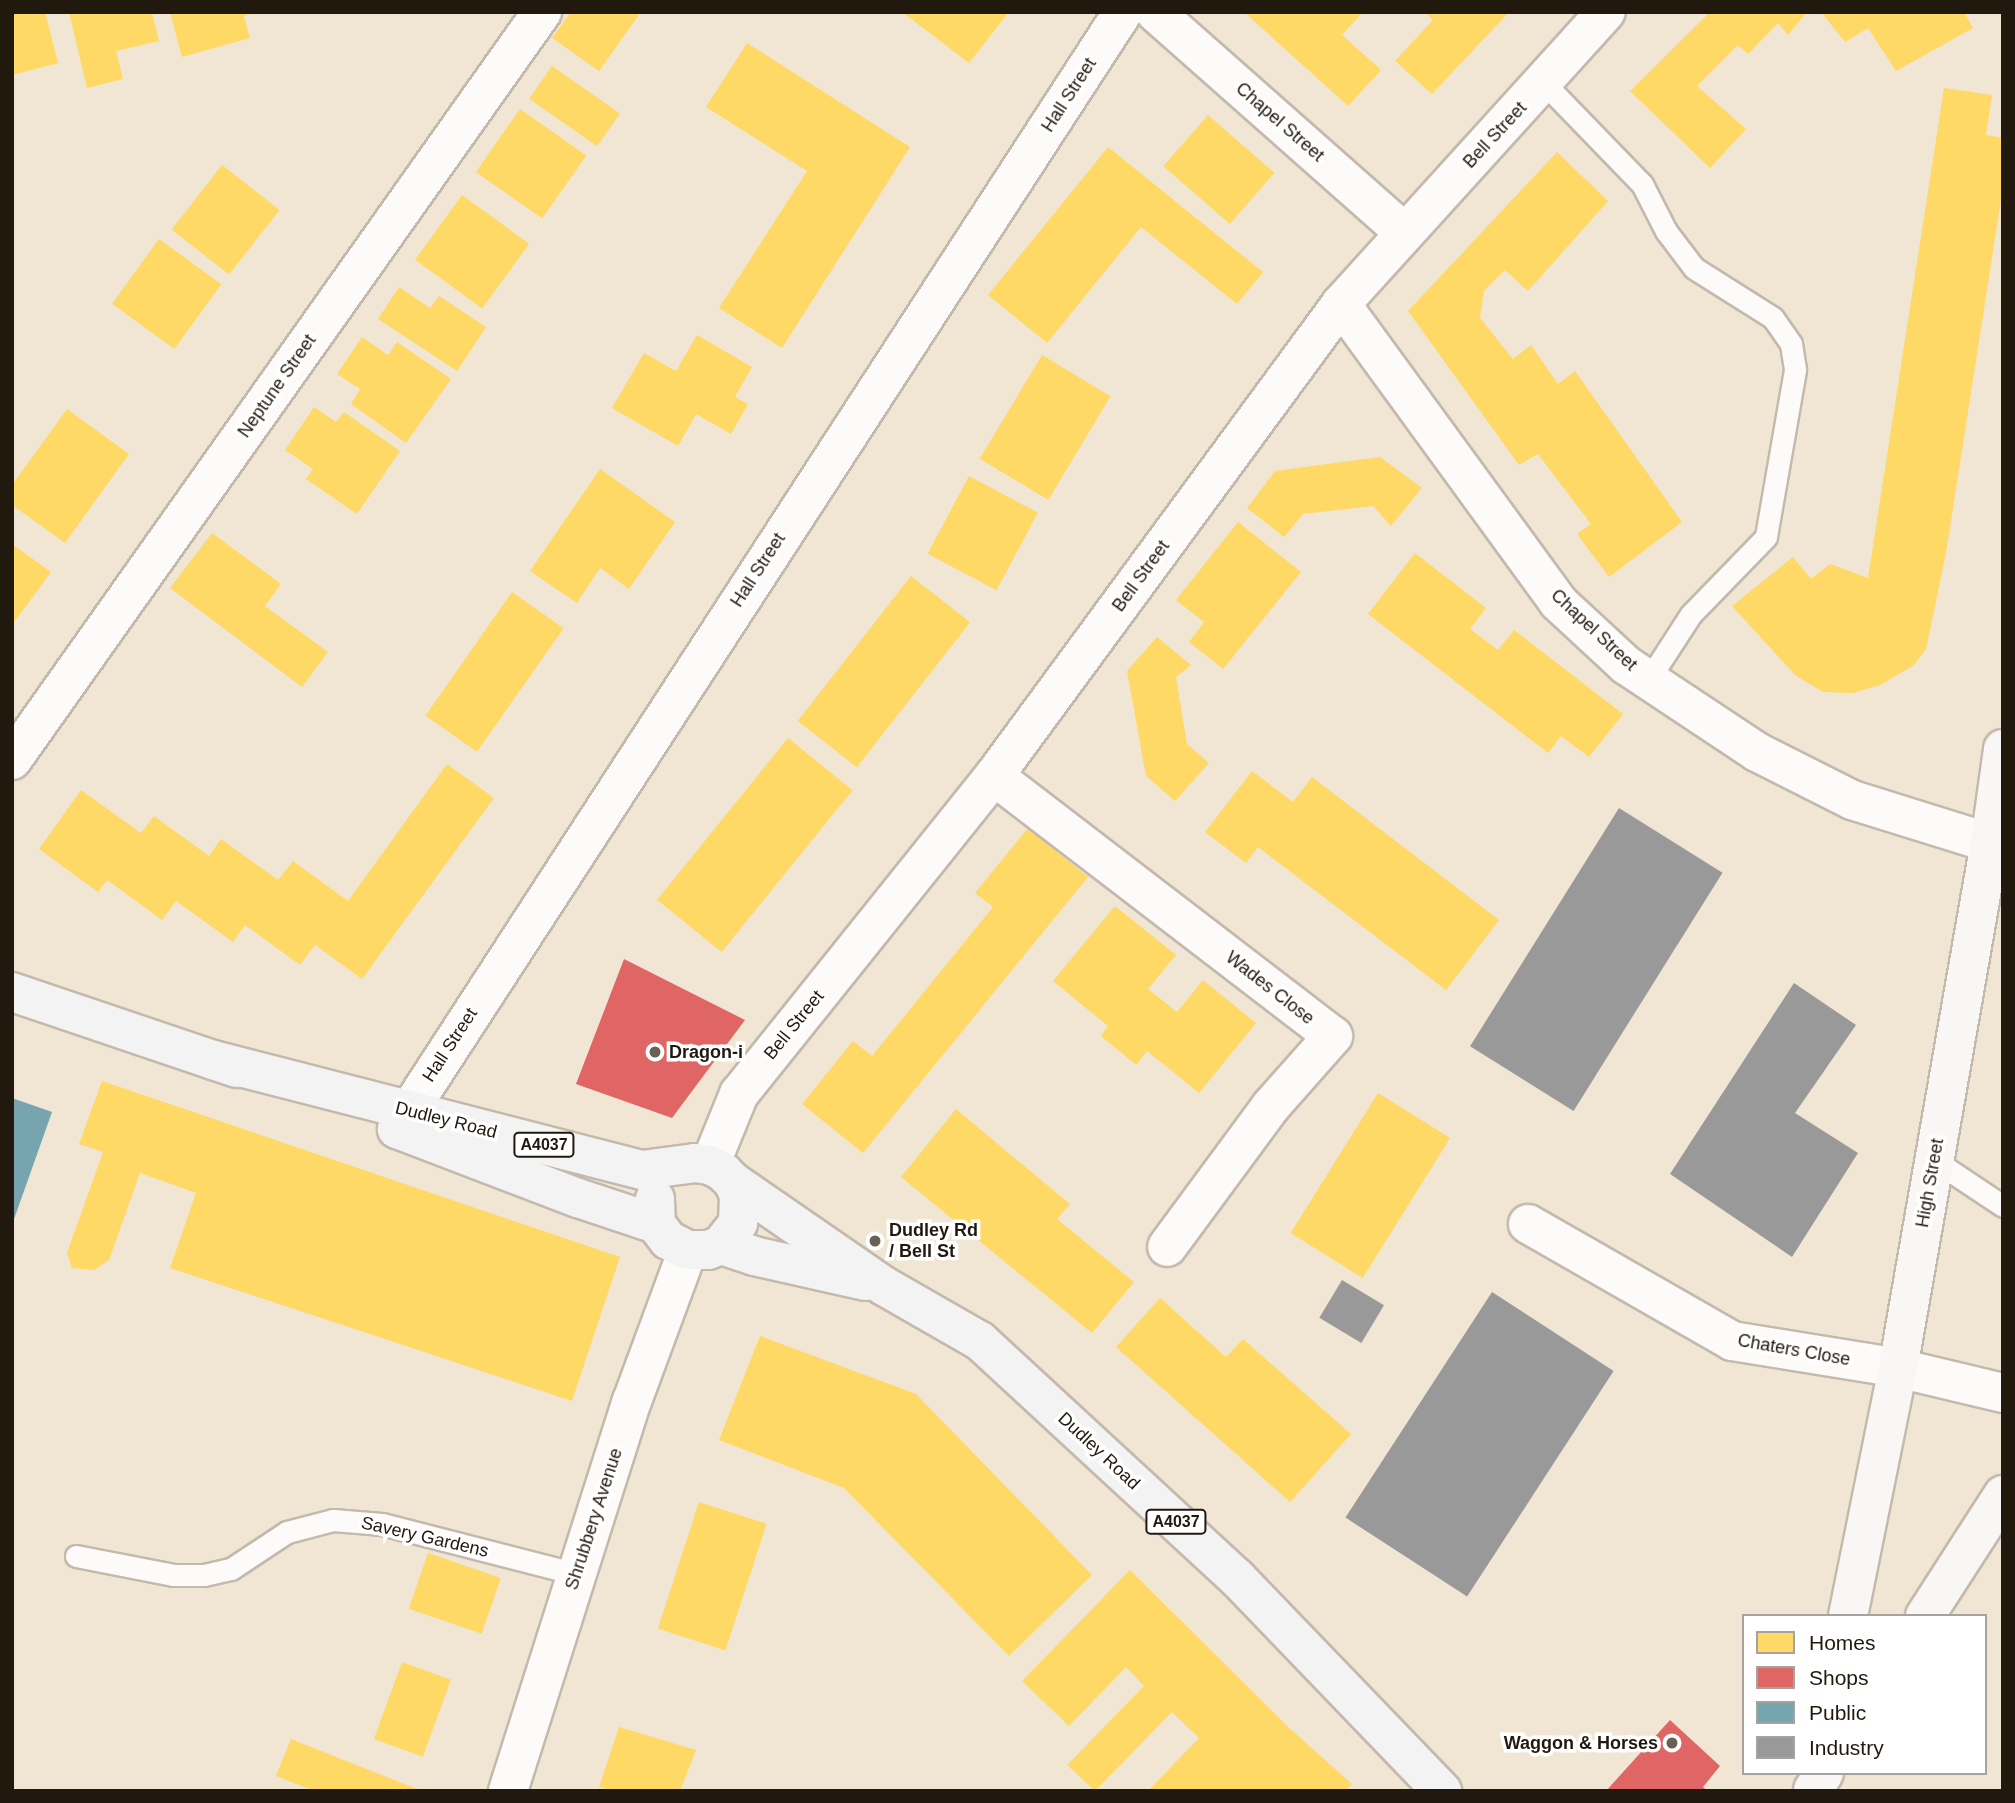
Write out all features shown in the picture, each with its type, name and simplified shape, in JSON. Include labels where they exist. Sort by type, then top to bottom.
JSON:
[{"type":"main road","name":"High Street","points":[[1848,1614],[1898,1368],[1990,842],[2003,749]]},
{"type":"main road","name":"Dudley Road","points":[[12,992],[403,1120],[642,1170],[708,1171],[884,1286],[980,1341],[1237,1578],[1442,1791]]},
{"type":"main road","name":"Dudley Road","points":[[403,1120],[578,1198],[656,1224],[668,1240],[754,1256],[884,1286]]},
{"type":"main road","points":[[656,1224],[654,1201],[668,1174],[708,1171],[741,1209],[732,1235],[704,1247]]},
{"type":"main road","points":[[1926,1614],[2003,1495]]},
{"type":"main road","points":[[1813,1791],[1823,1775]]},
{"type":"street","name":"Neptune Street","points":[[12,760],[542,12]]},
{"type":"street","name":"Hall Street","points":[[403,1120],[1123,12]]},
{"type":"street","name":"Chapel Street","points":[[1155,12],[1404,232]]},
{"type":"street","name":"Bell Street","points":[[708,1171],[739,1094],[994,776],[1341,304],[1606,12]]},
{"type":"street","name":"Chapel Street","points":[[1341,304],[1558,602],[1626,665],[1757,752],[1852,800],[1990,842]]},
{"type":"street","name":"Wades Close","points":[[994,776],[1333,1037],[1271,1106],[1167,1247]]},
{"type":"street","name":"Chaters Close","points":[[1528,1224],[1732,1341],[1898,1368],[2003,1393]]},
{"type":"street","name":"Shrubbery Avenue","points":[[508,1791],[632,1401],[704,1247]]},
{"type":"lane","points":[[1544,82],[1642,184],[1666,231],[1695,268],[1773,318],[1790,344],[1795,370],[1766,537],[1690,614],[1648,679]]},
{"type":"lane","points":[[1934,1160],[2003,1206]]},
{"type":"lane","name":"Savery Gardens","points":[[76,1556],[174,1575],[204,1575],[231,1569],[287,1532],[305,1525],[332,1520],[382,1524],[577,1574]]},
{"type":"building: Homes","points":[[12,12],[45,12],[58,63],[12,75]]},
{"type":"building: Homes","points":[[69,12],[152,12],[159,41],[116,51],[123,79],[87,88]]},
{"type":"building: Homes","points":[[170,12],[254,12],[244,16],[250,38],[182,57]]},
{"type":"building: Homes","points":[[571,12],[641,12],[599,71],[552,38]]},
{"type":"building: Homes","points":[[902,12],[1009,12],[969,63]]},
{"type":"building: Homes","points":[[1244,12],[1359,12],[1361,14],[1342,35],[1381,70],[1348,106]]},
{"type":"building: Homes","points":[[1424,12],[1509,12],[1432,94],[1395,61],[1433,20]]},
{"type":"building: Homes","points":[[1705,12],[1807,12],[1788,35],[1778,23],[1748,54],[1738,45],[1697,86],[1746,129],[1710,168],[1630,91],[1707,15]]},
{"type":"building: Homes","points":[[1821,12],[1964,12],[1973,28],[1896,71],[1868,28],[1845,42]]},
{"type":"building: Homes","points":[[747,43],[910,147],[782,348],[719,308],[807,171],[706,107]]},
{"type":"building: Homes","points":[[552,66],[620,114],[597,146],[529,99]]},
{"type":"building: Homes","points":[[1944,88],[1992,95],[1986,135],[2003,138],[2003,187],[1946,553],[1926,649],[1914,665],[1880,685],[1853,693],[1823,692],[1795,675],[1732,606],[1793,557],[1811,579],[1830,564],[1868,578]]},
{"type":"building: Homes","points":[[520,109],[586,155],[542,219],[476,172]]},
{"type":"building: Homes","points":[[1208,115],[1274,173],[1230,224],[1163,166]]},
{"type":"building: Homes","points":[[1108,147],[1263,272],[1237,304],[1141,227],[1047,343],[988,295]]},
{"type":"building: Homes","points":[[1557,152],[1608,201],[1528,291],[1505,270],[1484,291],[1480,318],[1513,359],[1531,345],[1558,384],[1575,371],[1682,522],[1609,577],[1577,534],[1591,524],[1538,454],[1519,465],[1408,311]]},
{"type":"building: Homes","points":[[222,165],[280,210],[229,275],[172,230]]},
{"type":"building: Homes","points":[[462,195],[529,244],[482,309],[415,260]]},
{"type":"building: Homes","points":[[159,239],[221,284],[174,349],[112,304]]},
{"type":"building: Homes","points":[[399,287],[430,308],[439,296],[486,327],[457,371],[378,319]]},
{"type":"building: Homes","points":[[697,335],[752,367],[735,397],[748,404],[731,434],[696,414],[678,446],[612,408],[644,353],[676,371]]},
{"type":"building: Homes","points":[[362,337],[388,355],[397,342],[451,379],[406,443],[351,404],[360,389],[337,374]]},
{"type":"building: Homes","points":[[1042,355],[1111,396],[1048,500],[980,459]]},
{"type":"building: Homes","points":[[314,407],[336,422],[344,412],[400,451],[357,514],[306,479],[313,469],[285,450]]},
{"type":"building: Homes","points":[[67,409],[129,454],[65,543],[12,505],[12,485]]},
{"type":"building: Homes","points":[[1380,457],[1422,488],[1391,526],[1373,506],[1303,514],[1284,537],[1247,508],[1275,471]]},
{"type":"building: Homes","points":[[600,469],[675,522],[629,589],[600,568],[577,603],[530,571]]},
{"type":"building: Homes","points":[[969,476],[1038,513],[997,590],[928,554]]},
{"type":"building: Homes","points":[[1238,522],[1301,572],[1223,669],[1189,642],[1204,622],[1176,600]]},
{"type":"building: Homes","points":[[212,533],[281,584],[265,606],[328,652],[302,687],[170,588]]},
{"type":"building: Homes","points":[[12,544],[51,572],[12,625]]},
{"type":"building: Homes","points":[[1415,553],[1486,608],[1470,629],[1498,650],[1514,630],[1623,714],[1589,757],[1561,736],[1548,753],[1368,614]]},
{"type":"building: Homes","points":[[911,576],[970,622],[857,767],[798,721]]},
{"type":"building: Homes","points":[[512,592],[564,628],[477,752],[425,716]]},
{"type":"building: Homes","points":[[1157,637],[1191,665],[1176,677],[1187,744],[1209,763],[1175,801],[1146,776],[1127,671]]},
{"type":"building: Homes","points":[[788,738],[853,790],[722,952],[657,900]]},
{"type":"building: Homes","points":[[447,764],[494,798],[362,979],[315,945],[300,965],[245,925],[233,942],[176,901],[162,920],[107,880],[98,892],[39,849],[81,790],[141,833],[154,816],[209,856],[221,839],[278,880],[293,861],[348,901]]},
{"type":"building: Homes","points":[[1252,771],[1293,802],[1312,777],[1499,920],[1446,990],[1258,847],[1246,863],[1205,832]]},
{"type":"building: Homes","points":[[1028,828],[1088,877],[863,1153],[802,1104],[853,1041],[872,1056],[993,907],[975,893]]},
{"type":"building: Homes","points":[[1115,906],[1176,955],[1148,989],[1177,1012],[1203,980],[1256,1023],[1199,1093],[1147,1051],[1136,1065],[1101,1036],[1108,1026],[1053,981]]},
{"type":"building: Homes","points":[[102,1081],[620,1257],[572,1401],[170,1268],[196,1193],[140,1173],[109,1260],[94,1270],[72,1268],[67,1253],[103,1152],[79,1144]]},
{"type":"building: Homes","points":[[1378,1093],[1450,1138],[1363,1278],[1291,1233]]},
{"type":"building: Homes","points":[[956,1109],[1070,1204],[1057,1219],[1134,1282],[1092,1333],[901,1177]]},
{"type":"building: Homes","points":[[1160,1298],[1226,1357],[1243,1339],[1351,1434],[1290,1502],[1116,1347]]},
{"type":"building: Homes","points":[[760,1336],[916,1394],[1092,1575],[1009,1656],[844,1488],[719,1440]]},
{"type":"building: Homes","points":[[699,1502],[767,1524],[725,1650],[658,1628]]},
{"type":"building: Homes","points":[[428,1553],[501,1578],[482,1634],[409,1609]]},
{"type":"building: Homes","points":[[1130,1570],[1287,1726],[1352,1784],[1346,1791],[1148,1791],[1199,1738],[1172,1712],[1095,1791],[1067,1765],[1144,1686],[1126,1667],[1069,1726],[1022,1681]]},
{"type":"building: Homes","points":[[402,1662],[451,1680],[423,1757],[374,1739]]},
{"type":"building: Homes","points":[[619,1727],[696,1750],[680,1791],[611,1791],[599,1787]]},
{"type":"building: Homes","points":[[291,1739],[422,1791],[314,1791],[276,1776]]},
{"type":"building: Shops","name":"Dragon-i","points":[[624,959],[745,1020],[672,1118],[576,1084]]},
{"type":"building: Shops","name":"Waggon & Horses","points":[[1670,1720],[1720,1766],[1703,1787],[1707,1791],[1606,1791]]},
{"type":"building: Public","points":[[12,1098],[52,1112],[13,1222],[12,1222]]},
{"type":"building: Industry","points":[[1619,808],[1722,873],[1574,1111],[1470,1046]]},
{"type":"building: Industry","points":[[1794,983],[1856,1025],[1795,1113],[1858,1153],[1792,1257],[1670,1174]]},
{"type":"building: Industry","points":[[1342,1280],[1384,1305],[1361,1343],[1319,1318]]},
{"type":"building: Industry","points":[[1492,1292],[1614,1371],[1467,1597],[1345,1518]]},
{"type":"place","name":"Dragon-i","points":[[655,1052]]},
{"type":"place","name":"Dudley Rd / Bell St","points":[[875,1241]]},
{"type":"place","name":"Waggon & Horses","points":[[1672,1743]]}]
